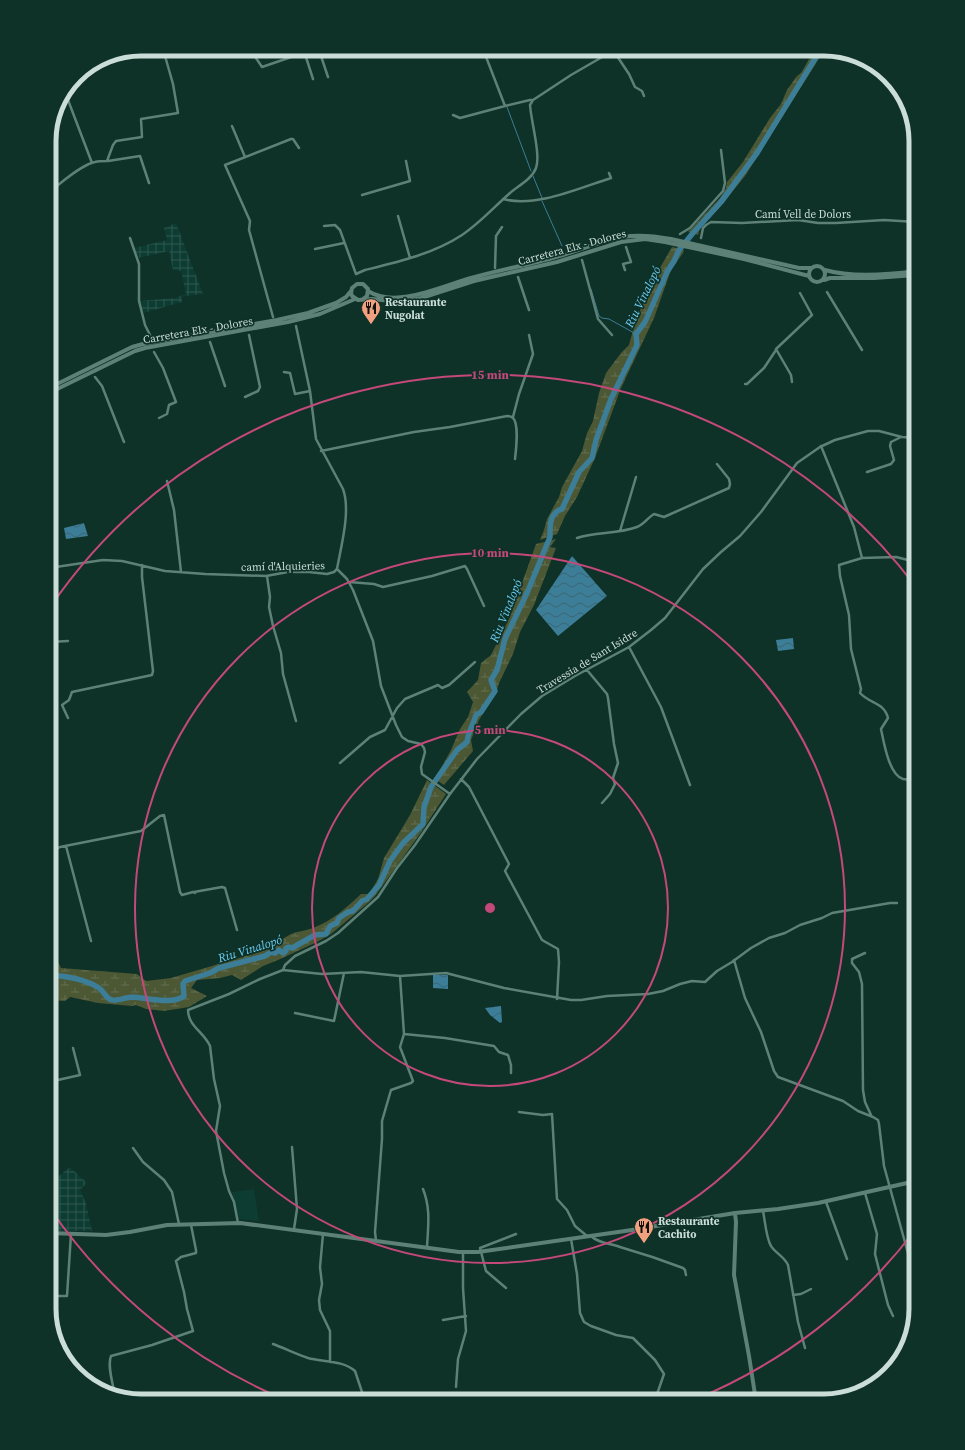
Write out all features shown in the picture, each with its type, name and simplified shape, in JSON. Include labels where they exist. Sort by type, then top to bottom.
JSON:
[{"type":"main road","name":"Carretera Elx - Dolores","points":[[368,291],[385,296],[411,296],[471,278],[546,260],[620,237],[643,235],[799,268],[811,268]]},
{"type":"main road","name":"Carretera Elx - Dolores","points":[[363,299],[395,301],[413,300],[468,283],[556,262],[625,241],[645,239],[671,241]]},
{"type":"main road","name":"Carretera Elx - Dolores","points":[[696,246],[809,276]]},
{"type":"main road","points":[[909,272],[889,274],[834,273],[819,266],[811,268],[809,276],[812,281],[816,283],[830,278],[874,278],[909,276]]},
{"type":"main road","points":[[824,280],[826,274],[825,270]]},
{"type":"main road","points":[[359,283],[366,287],[368,291],[367,296],[360,300],[355,299],[352,296],[351,290],[354,285],[359,283]]},
{"type":"main road","name":"Carretera Elx - Dolores","points":[[56,385],[132,347],[308,313],[336,303],[346,297],[351,290]]},
{"type":"main road","name":"Carretera Elx - Dolores","points":[[56,390],[135,350],[288,322],[320,314],[355,299]]},
{"type":"main road","points":[[56,1233],[117,1234],[155,1226],[238,1223],[294,1229],[427,1248],[463,1252],[480,1252],[735,1213],[763,1211],[826,1202],[909,1182]]},
{"type":"main road","points":[[735,1213],[734,1275],[755,1394]]},
{"type":"street","points":[[107,161],[116,141],[142,137],[141,119],[178,113],[173,84],[165,56]]},
{"type":"street","points":[[256,56],[259,64],[262,67],[293,56]]},
{"type":"street","points":[[306,56],[313,79]]},
{"type":"street","points":[[321,56],[328,77]]},
{"type":"street","points":[[486,56],[505,106]]},
{"type":"street","points":[[618,56],[635,87],[642,91],[644,96]]},
{"type":"street","points":[[453,115],[460,118],[533,100],[600,57]]},
{"type":"street","points":[[67,100],[92,163]]},
{"type":"street","points":[[324,226],[335,225],[340,230],[356,274],[434,250],[462,234],[532,175],[537,166],[530,105],[533,100]]},
{"type":"street","points":[[232,126],[245,157]]},
{"type":"street","points":[[273,317],[249,230],[250,221],[225,165],[291,138],[299,148]]},
{"type":"street","points":[[680,234],[690,228],[722,191],[725,183],[721,150]]},
{"type":"street","points":[[56,186],[69,176],[92,163],[140,156],[149,183]]},
{"type":"street","points":[[362,195],[410,181],[406,161]]},
{"type":"street","points":[[503,199],[526,202],[542,199],[610,178],[609,173]]},
{"type":"street","points":[[398,216],[410,258]]},
{"type":"street","name":"Camí Vell de Dolors","points":[[701,238],[702,228],[710,222],[742,223],[798,220],[818,223],[884,220],[909,222]]},
{"type":"street","points":[[495,268],[496,236],[502,227]]},
{"type":"street","points":[[130,238],[139,264],[139,301],[145,325],[151,337]]},
{"type":"street","points":[[315,249],[344,243]]},
{"type":"street","points":[[625,270],[623,264],[631,262],[626,248]]},
{"type":"street","points":[[582,260],[598,319],[612,334]]},
{"type":"street","points":[[518,277],[529,310]]},
{"type":"street","points":[[827,292],[862,350]]},
{"type":"street","points":[[745,384],[747,384],[764,368],[776,349],[812,315],[800,293]]},
{"type":"street","name":"camí d'Alquieries","points":[[56,567],[103,560],[122,561],[165,571],[267,576],[288,572],[327,574],[334,572],[337,569],[344,524],[346,503],[345,496],[343,489],[321,451],[316,439],[310,391],[296,326]]},
{"type":"street","points":[[245,397],[258,391],[260,388],[249,335]]},
{"type":"street","points":[[515,459],[517,442],[515,421],[513,417],[519,394],[533,354],[529,335]]},
{"type":"street","points":[[210,342],[225,386]]},
{"type":"street","points":[[776,349],[791,375],[792,382]]},
{"type":"street","points":[[154,352],[163,368],[176,402],[169,405],[167,414],[159,418]]},
{"type":"street","points":[[284,372],[290,373],[295,394],[310,391]]},
{"type":"street","points":[[95,377],[102,386],[124,442]]},
{"type":"street","points":[[321,451],[414,432],[507,416],[513,417]]},
{"type":"street","name":"Travessia de Sant Isidre","points":[[238,1223],[234,1202],[224,1173],[216,1131],[220,1106],[214,1079],[210,1046],[208,1041],[189,1020],[188,1010],[229,994],[260,978],[283,970],[285,965],[296,956],[326,941],[338,933],[378,897],[397,868],[476,759],[521,714],[542,696],[629,647],[664,618],[703,569],[740,536],[761,512],[797,463],[821,446],[835,440],[868,431],[879,431],[909,438]]},
{"type":"street","points":[[867,472],[891,464],[894,460],[890,446],[891,442],[902,437]]},
{"type":"street","points":[[821,446],[854,527],[862,558]]},
{"type":"street","points":[[577,538],[620,531],[640,525],[644,523],[648,517],[654,514],[664,517],[729,488],[729,478],[717,464]]},
{"type":"street","points":[[620,531],[636,477]]},
{"type":"street","points":[[167,481],[174,510],[181,572]]},
{"type":"street","points":[[909,560],[896,557],[862,558],[839,565],[849,615],[851,649],[861,689],[860,693],[864,697],[883,707],[887,714],[888,718],[881,729],[891,768],[896,776],[904,780],[909,780]]},
{"type":"street","points":[[68,718],[62,705],[69,700],[72,692],[152,675],[153,671],[142,565]]},
{"type":"street","points":[[348,582],[374,584],[383,587],[432,576],[465,566],[484,606]]},
{"type":"street","points":[[337,569],[348,582],[375,646],[381,686],[392,717],[402,737],[408,741],[421,744],[424,748],[421,771],[422,774],[450,794]]},
{"type":"street","points":[[267,576],[270,597],[269,607],[281,653],[283,674],[296,721]]},
{"type":"street","points":[[56,642],[68,641]]},
{"type":"street","points":[[629,647],[661,707],[690,786]]},
{"type":"street","points":[[340,763],[370,738],[385,730],[397,708],[405,699],[438,685],[442,688],[449,685],[475,662]]},
{"type":"street","points":[[587,670],[607,694],[618,763],[613,778],[615,784],[610,794],[602,804]]},
{"type":"street","points":[[461,779],[468,787],[509,864],[505,871],[542,940],[558,949],[559,962],[557,998]]},
{"type":"street","points":[[56,849],[60,847],[140,831],[160,816],[164,815],[180,892],[184,895],[222,887],[225,888],[238,930]]},
{"type":"street","points":[[66,846],[91,941]]},
{"type":"street","points":[[283,970],[322,974],[361,972],[400,976],[446,973],[504,988],[557,998],[581,1000],[597,997],[641,995],[655,993],[692,981],[705,982],[717,971],[762,941],[785,933],[806,922],[822,918],[832,913],[897,903]]},
{"type":"street","points":[[865,953],[852,959],[852,963],[859,972],[862,984],[863,1090],[865,1102],[871,1116]]},
{"type":"street","points":[[734,960],[746,998],[761,1032],[774,1071],[778,1077],[843,1101],[858,1111],[878,1120],[884,1166],[909,1257]]},
{"type":"street","points":[[295,1014],[334,1021],[344,973]]},
{"type":"street","points":[[376,1241],[375,1232],[382,1121],[391,1090],[412,1083],[413,1080],[400,1047],[404,1034],[400,976]]},
{"type":"street","points":[[404,1034],[445,1038],[494,1046],[499,1052],[508,1055],[512,1065],[511,1073]]},
{"type":"street","points":[[56,1080],[80,1075],[73,1048]]},
{"type":"street","points":[[519,1112],[543,1115],[552,1114],[557,1200],[567,1210],[575,1226],[597,1242],[627,1249],[683,1268],[686,1270],[686,1275]]},
{"type":"street","points":[[292,1147],[297,1209],[294,1229]]},
{"type":"street","points":[[133,1148],[143,1162],[164,1180],[172,1192],[179,1224]]},
{"type":"street","points":[[423,1189],[428,1201],[429,1218],[427,1248]]},
{"type":"street","points":[[865,1193],[877,1234],[874,1249],[875,1254],[888,1305],[893,1316]]},
{"type":"street","points":[[826,1202],[846,1259]]},
{"type":"street","points":[[763,1211],[771,1247],[786,1260],[788,1265],[798,1322],[805,1348]]},
{"type":"street","points":[[114,1390],[110,1365],[111,1356],[152,1345],[193,1331],[176,1261],[180,1257],[196,1253],[191,1224]]},
{"type":"street","points":[[56,1296],[67,1296],[71,1234]]},
{"type":"street","points":[[323,1234],[320,1267],[322,1284],[319,1305],[330,1331],[330,1362]]},
{"type":"street","points":[[506,1288],[486,1271],[480,1248],[516,1234]]},
{"type":"street","points":[[571,1239],[578,1274],[581,1319],[590,1326],[610,1333],[633,1338],[655,1360],[664,1374],[657,1394]]},
{"type":"street","points":[[456,1387],[458,1359],[466,1331],[463,1288],[463,1252]]},
{"type":"street","points":[[793,1295],[801,1294],[811,1289]]},
{"type":"street","points":[[443,1320],[466,1316]]},
{"type":"street","points":[[273,1344],[308,1358],[352,1367],[355,1371],[363,1394]]},
{"type":"shaded area","points":[[176,223],[203,294],[185,296],[182,297],[182,302],[143,313],[140,301],[175,298],[186,294],[181,271],[173,270],[169,251],[138,258],[134,248],[167,240],[164,228]]},
{"type":"shaded area","points":[[70,1167],[87,1183],[80,1190],[86,1203],[92,1231],[56,1231],[56,1178]]},
{"type":"shaded area","points":[[254,1189],[259,1221],[239,1219],[232,1192]]},
{"type":"green space","points":[[811,56],[821,56],[745,176],[719,208],[700,228],[698,235],[688,232],[720,198],[726,188],[727,182],[743,162],[770,118],[781,104],[787,90],[801,73]]},
{"type":"green space","points":[[672,247],[684,250],[683,253],[671,270],[654,318],[621,388],[595,458],[577,497],[565,516],[557,534],[540,540],[547,519],[559,497],[562,487],[582,451],[587,433],[593,421],[599,393],[606,373],[629,345],[635,323],[650,285]]},
{"type":"green space","points":[[556,539],[550,547],[556,548],[534,605],[520,632],[513,654],[499,683],[496,693],[479,720],[471,740],[473,751],[444,785],[435,779],[451,750],[460,729],[468,717],[473,702],[467,692],[478,680],[481,663],[491,655],[509,619],[536,544]]},
{"type":"green space","points":[[427,780],[446,794],[420,834],[375,896],[331,934],[317,942],[263,966],[241,980],[232,975],[220,978],[197,980],[191,988],[207,996],[189,1007],[164,1011],[146,1009],[136,1005],[132,1006],[98,1003],[70,997],[65,1001],[56,1000],[56,962],[58,962],[61,968],[137,974],[146,981],[171,978],[259,952],[291,934],[310,929],[326,922],[333,918],[361,894],[369,894],[378,879],[384,858],[410,815]]},
{"type":"water","points":[[84,523],[88,536],[66,539],[64,528]]},
{"type":"water","points":[[572,556],[607,596],[558,636],[536,610]]},
{"type":"water","points":[[793,638],[794,649],[778,651],[776,640]]},
{"type":"water","points":[[433,975],[448,975],[448,989],[433,988]]},
{"type":"water","points":[[501,1006],[502,1022],[500,1023],[490,1015],[485,1008]]},
{"type":"waterway","name":"Riu Vinalopó","points":[[56,976],[69,977],[88,982],[99,988],[108,998],[112,1000],[133,997],[167,1001],[179,999],[184,996],[183,984],[185,981],[210,973],[219,968],[265,956],[271,952],[275,953],[279,950],[283,953],[286,951],[286,948],[292,948],[315,935],[326,934],[330,926],[337,923],[339,918],[348,912],[353,911],[362,901],[367,899],[379,885],[390,861],[403,843],[423,824],[424,807],[431,787],[457,750],[467,742],[468,735],[476,715],[481,712],[495,691],[491,680],[497,670],[505,639],[527,593],[550,537],[550,524],[552,517],[562,509],[579,472],[592,458],[596,440],[611,399],[637,345],[636,334],[645,322],[667,272],[679,250],[721,202],[757,153],[817,56]]},
{"type":"waterway","points":[[507,107],[531,171]]},
{"type":"waterway","points":[[533,176],[542,198]]},
{"type":"waterway","points":[[542,201],[562,246]]},
{"type":"waterway","points":[[591,289],[599,316],[609,319],[636,334]]},
{"type":"place","name":"Restaurante Nugolat","points":[[371,325]]},
{"type":"place","name":"Restaurante Cachito","points":[[644,1244]]}]
